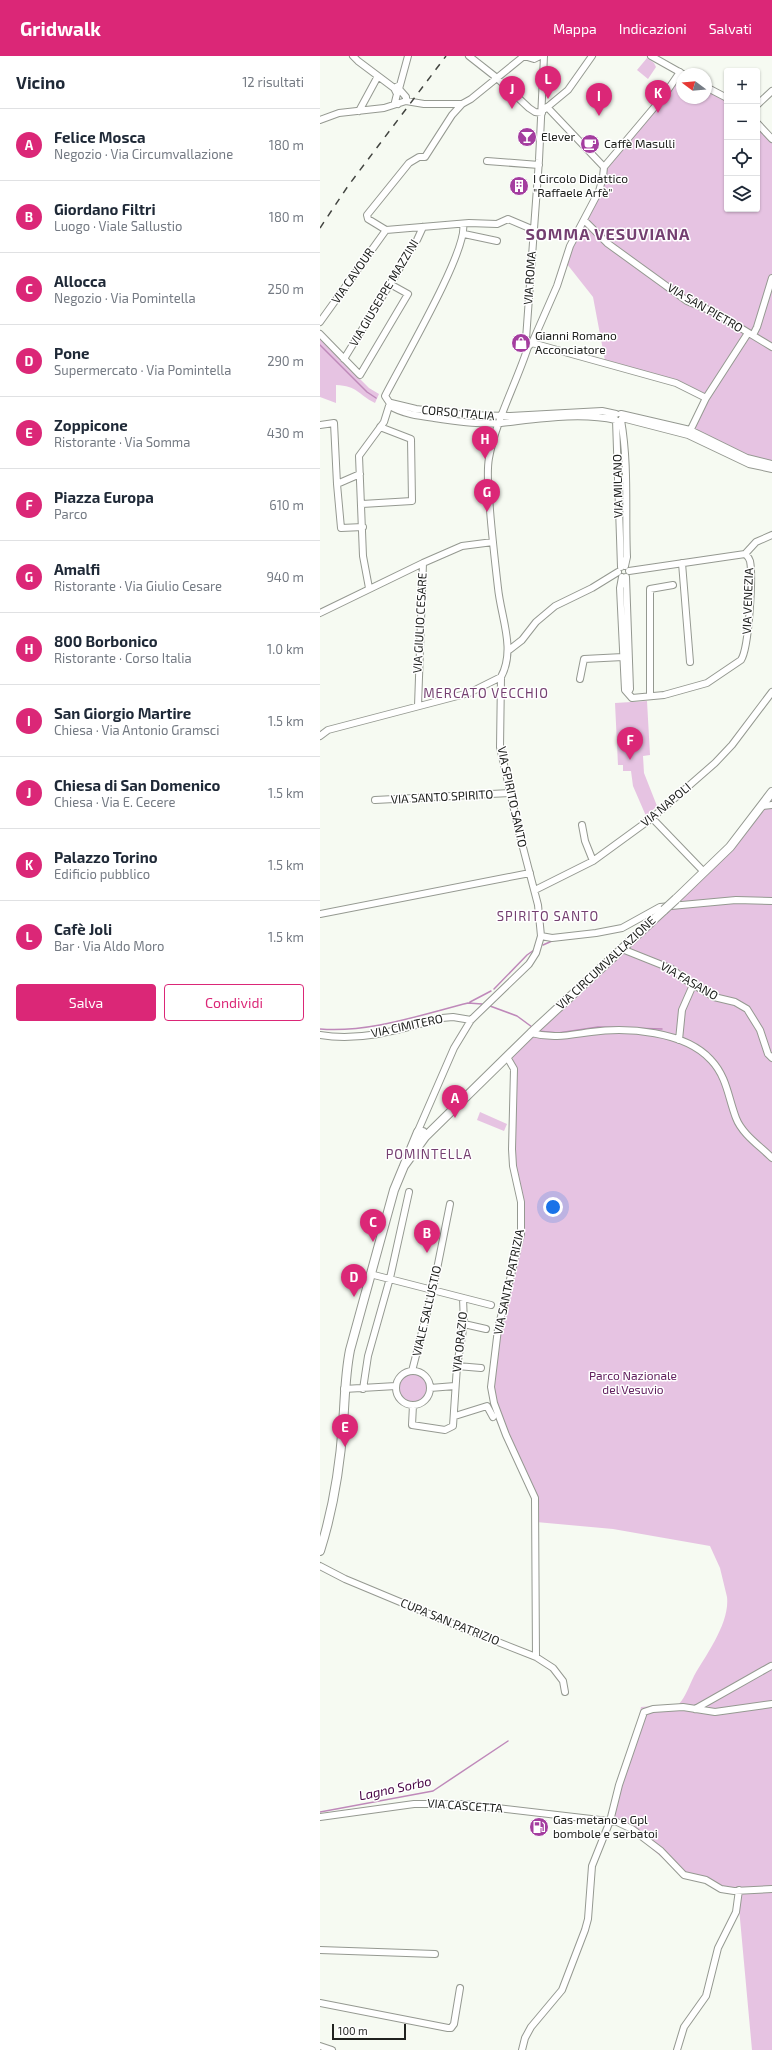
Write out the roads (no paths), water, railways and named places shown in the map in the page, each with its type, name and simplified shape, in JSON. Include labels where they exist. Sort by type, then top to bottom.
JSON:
[{"type":"main road","name":"VIA CIRCUMVALLAZIONE","points":[[421,1135],[433,1128],[531,1033],[730,847],[772,792]]},
{"type":"main road","points":[[320,1551],[343,1424],[344,1389],[350,1350],[394,1190],[404,1166],[421,1135]]},
{"type":"street","points":[[353,56],[378,76],[397,86],[406,98],[406,101]]},
{"type":"street","points":[[398,104],[396,102],[396,90],[408,56]]},
{"type":"street","points":[[469,56],[497,78],[529,108],[535,112],[542,113],[568,90],[592,56]]},
{"type":"street","points":[[534,230],[508,219],[497,224],[463,224],[386,230],[368,219],[367,215],[409,163],[419,157],[425,157],[452,115],[462,104],[471,99],[524,56],[534,59],[540,56]]},
{"type":"street","name":"VIA ROMA","points":[[530,345],[526,339],[539,165],[544,56]]},
{"type":"street","points":[[651,56],[676,70]]},
{"type":"street","points":[[359,111],[378,76]]},
{"type":"street","points":[[509,650],[500,606],[493,542],[488,468],[491,449],[502,416],[530,345],[557,286],[570,246],[599,191],[604,177],[604,167],[676,80]]},
{"type":"street","points":[[712,90],[724,96]]},
{"type":"street","points":[[758,104],[772,91]]},
{"type":"street","points":[[320,120],[339,113],[384,108],[406,101],[424,104],[462,104]]},
{"type":"street","points":[[547,107],[604,167]]},
{"type":"street","points":[[760,126],[772,139]]},
{"type":"street","points":[[487,161],[539,165]]},
{"type":"street","name":"VIA SAN PIETRO","points":[[584,220],[607,243],[687,301],[716,313],[772,347]]},
{"type":"street","points":[[368,588],[363,556],[359,456],[380,427],[389,404],[385,396],[432,308],[464,234],[463,224]]},
{"type":"street","name":"VIA GIUSEPPE MAZZINI","points":[[344,359],[423,227]]},
{"type":"street","name":"VIA CAVOUR","points":[[320,322],[386,230]]},
{"type":"street","points":[[464,234],[497,241]]},
{"type":"street","points":[[689,432],[706,398],[757,327],[772,278]]},
{"type":"street","points":[[320,334],[360,375],[408,294],[390,284]]},
{"type":"street","points":[[530,345],[676,383],[706,398]]},
{"type":"street","name":"CORSO ITALIA","points":[[389,404],[445,413],[502,416],[602,411],[619,417]]},
{"type":"street","name":"CORSO ITALIA","points":[[389,404],[415,415],[466,422],[500,423],[537,419],[619,417]]},
{"type":"street","points":[[619,417],[689,432],[747,458],[772,464]]},
{"type":"street","points":[[619,417],[635,422],[689,432],[749,464],[772,469]]},
{"type":"street","name":"VIA MILANO","points":[[619,417],[623,434],[627,557],[620,588],[625,690],[628,693]]},
{"type":"street","name":"VIA MILANO","points":[[619,417],[623,572],[630,689],[628,693]]},
{"type":"street","points":[[623,434],[628,424],[635,422]]},
{"type":"street","points":[[320,425],[334,424],[341,528],[363,527]]},
{"type":"street","points":[[362,504],[412,501],[411,439],[380,427]]},
{"type":"street","points":[[337,484],[360,474]]},
{"type":"street","points":[[744,554],[756,542],[772,535]]},
{"type":"street","name":"VIA GIULIO CESARE","points":[[320,613],[368,588],[462,546],[493,542]]},
{"type":"street","name":"VIA VENEZIA","points":[[509,650],[522,640],[536,622],[555,606],[623,572],[744,554],[749,559],[751,584],[744,656],[741,660],[727,668],[717,678],[676,693],[650,696]]},
{"type":"street","name":"VIA GIULIO CESARE","points":[[418,706],[422,563]]},
{"type":"street","points":[[682,563],[690,662]]},
{"type":"street","points":[[628,693],[632,698],[650,696],[650,589],[673,586]]},
{"type":"street","name":"VIA SPIRITO SANTO","points":[[421,1135],[423,1120],[454,1048],[471,1020],[529,964],[536,953],[541,936],[535,890],[510,793],[500,747],[501,677],[506,668],[509,650]]},
{"type":"street","points":[[580,679],[584,659],[623,657]]},
{"type":"street","points":[[320,736],[328,730],[469,693],[501,677]]},
{"type":"street","name":"VIA NAPOLI","points":[[535,890],[593,861],[652,818],[715,763],[732,745],[772,692]]},
{"type":"street","name":"VIA SANTO SPIRITO","points":[[375,800],[510,793]]},
{"type":"street","points":[[762,806],[772,805]]},
{"type":"street","points":[[652,818],[704,872]]},
{"type":"street","points":[[582,825],[585,841],[593,861]]},
{"type":"street","points":[[320,914],[530,873]]},
{"type":"street","points":[[541,936],[552,938],[596,933],[622,928],[660,907],[666,908],[736,900],[772,901]]},
{"type":"street","name":"VIA FASANO","points":[[622,949],[672,969],[693,985],[720,1000],[735,1002],[747,1009],[760,1030],[768,1054],[772,1058]]},
{"type":"street","points":[[679,1040],[682,1010],[693,985]]},
{"type":"street","name":"VIA CIMITERO","points":[[320,1035],[329,1037],[378,1035],[442,1018],[453,1017],[471,1020]]},
{"type":"street","points":[[531,1033],[545,1037],[556,1037],[591,1032],[624,1030],[657,1034],[679,1040],[700,1050],[721,1071],[729,1089],[736,1118],[742,1129],[772,1158]]},
{"type":"street","name":"VIA SANTA PATRIZIA","points":[[507,1057],[514,1070],[512,1160],[521,1202],[521,1226],[514,1270],[498,1329],[491,1388],[494,1403],[535,1498],[536,1506],[534,1530],[536,1657]]},
{"type":"street","points":[[363,1389],[376,1325],[390,1278],[409,1192]]},
{"type":"street","name":"VIALE SALLUSTIO","points":[[412,1371],[433,1289],[450,1204]]},
{"type":"street","points":[[370,1274],[491,1305]]},
{"type":"street","name":"VIA ORAZIO","points":[[455,1416],[455,1386],[464,1324],[463,1298]]},
{"type":"street","points":[[464,1324],[486,1329]]},
{"type":"street","points":[[457,1366],[481,1368]]},
{"type":"street","points":[[412,1371],[423,1374],[429,1383],[430,1388],[429,1393],[423,1401],[413,1405],[408,1404],[399,1397],[396,1386],[400,1378],[412,1371]]},
{"type":"street","points":[[344,1389],[396,1386]]},
{"type":"street","name":"VIA ORAZIO","points":[[430,1388],[455,1386]]},
{"type":"street","points":[[413,1405],[412,1425],[445,1430],[453,1426],[455,1416],[488,1406],[493,1417]]},
{"type":"street","name":"CUPA SAN PATRIZIO","points":[[320,1566],[345,1579],[536,1657],[553,1668],[563,1681],[565,1692]]},
{"type":"street","points":[[695,1709],[771,1666]]},
{"type":"street","points":[[522,2050],[528,2030],[565,1983],[570,1964],[588,1919],[592,1866],[610,1821],[619,1785],[644,1712],[653,1709],[683,1707],[715,1712],[772,1704]]},
{"type":"street","name":"VIA CASCETTA","points":[[320,1817],[414,1804],[488,1806],[610,1821],[632,1829],[661,1851],[684,1875],[706,1880],[721,1888],[739,1890],[772,1889]]},
{"type":"street","points":[[677,2050],[684,2027],[706,1996],[718,1948],[736,1912],[739,1890]]},
{"type":"street","points":[[320,1950],[435,1954]]},
{"type":"street","points":[[320,2003],[451,2028],[454,2024],[460,1988]]},
{"type":"street","points":[[320,2046],[332,2050]]},
{"type":"waterway","points":[[320,345],[367,392],[376,398]]},
{"type":"waterway","points":[[543,945],[552,941]]},
{"type":"waterway","points":[[494,989],[527,955],[534,950]]},
{"type":"waterway","points":[[470,1002],[491,991]]},
{"type":"waterway","points":[[320,1029],[338,1030],[376,1026],[413,1018],[468,1003],[482,1004]]},
{"type":"waterway","points":[[490,1006],[517,1016],[532,1027]]},
{"type":"waterway","points":[[538,1031],[558,1033],[598,1027],[662,1029]]},
{"type":"waterway","name":"Lagno Sorbo","points":[[320,1812],[433,1791],[508,1741]]},
{"type":"railway","points":[[320,228],[348,186],[446,56]]},
{"type":"place","name":"Cafè Joli","points":[[548,99]]},
{"type":"place","name":"Chiesa di San Domenico","points":[[512,109]]},
{"type":"place","name":"Palazzo Torino","points":[[658,113]]},
{"type":"place","name":"San Giorgio Martire","points":[[599,116]]},
{"type":"place","name":"Elever","points":[[527,137]]},
{"type":"place","name":"Caffè Masulli","points":[[590,144]]},
{"type":"place","name":"I Circolo Didattico \"Raffaele Arfè\"","points":[[519,186]]},
{"type":"place","name":"Gianni Romano Acconciatore","points":[[521,343]]},
{"type":"place","name":"800 Borbonico","points":[[485,459]]},
{"type":"place","name":"Amalfi","points":[[487,512]]},
{"type":"place","name":"Piazza Europa","points":[[630,760]]},
{"type":"place","name":"Felice Mosca","points":[[455,1118]]},
{"type":"place","name":"Allocca","points":[[373,1242]]},
{"type":"place","name":"Giordano Filtri","points":[[427,1253]]},
{"type":"place","name":"Pone","points":[[354,1297]]},
{"type":"place","name":"Zoppicone","points":[[345,1447]]},
{"type":"place","name":"Gas metano e Gpl bombole e serbatoi","points":[[539,1827]]},
{"type":"district","name":"SOMMA VESUVIANA","points":[[608,234]]},
{"type":"district","name":"MERCATO VECCHIO","points":[[486,693]]},
{"type":"district","name":"SPIRITO SANTO","points":[[548,916]]},
{"type":"district","name":"POMINTELLA","points":[[429,1154]]},
{"type":"park label","name":"Parco Nazionale del Vesuvio","points":[[633,1383]]}]
